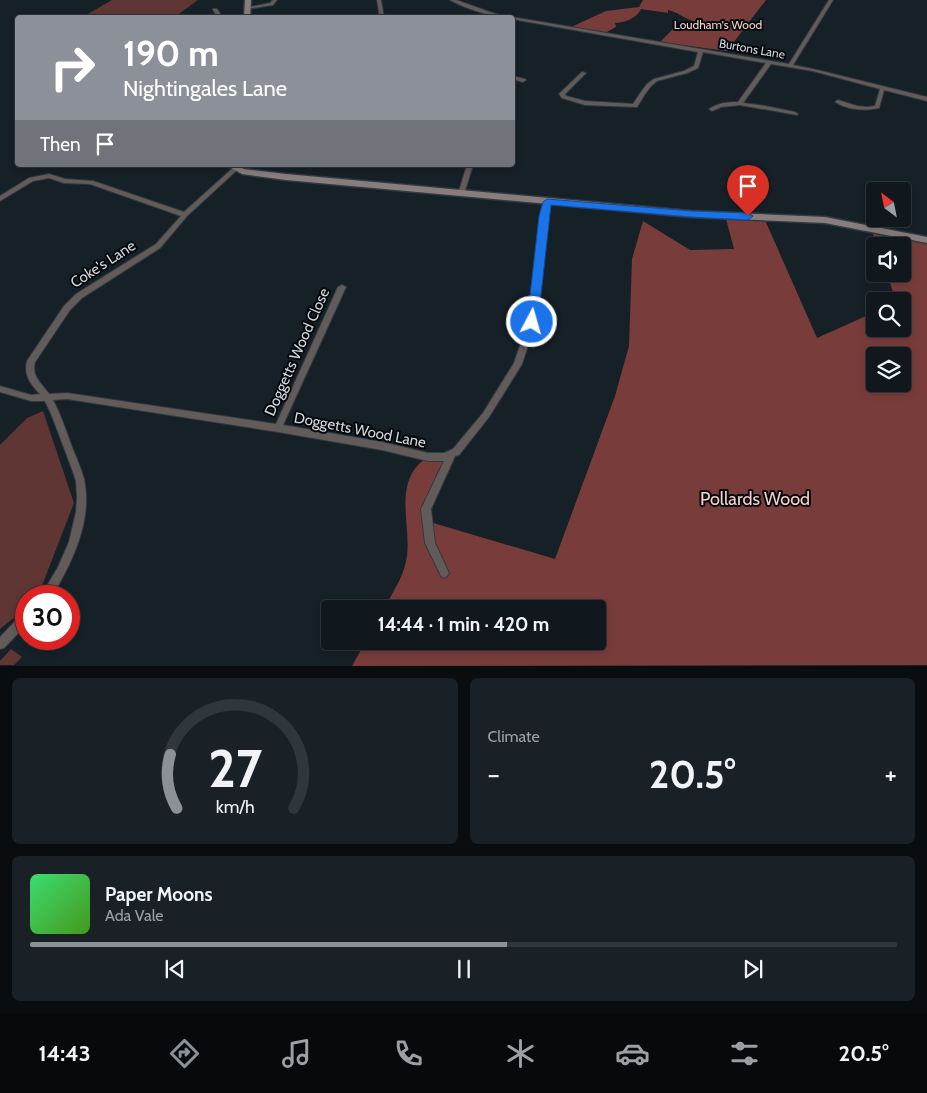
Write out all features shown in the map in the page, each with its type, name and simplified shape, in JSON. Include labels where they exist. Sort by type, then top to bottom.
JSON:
[{"type":"main road","points":[[247,15],[248,0]]},
{"type":"main road","points":[[233,167],[286,177],[547,202],[691,214],[824,220],[927,240]]},
{"type":"street","points":[[247,8],[271,4],[275,0]]},
{"type":"street","points":[[379,0],[382,15]]},
{"type":"street","points":[[452,0],[496,15]]},
{"type":"street","points":[[790,66],[831,0]]},
{"type":"street","points":[[215,10],[219,15]]},
{"type":"street","name":"Burtons Lane","points":[[515,19],[770,62],[842,77],[882,89],[927,99]]},
{"type":"street","points":[[584,73],[562,94],[564,97],[585,102],[637,108],[643,90],[662,77],[696,67],[701,50]]},
{"type":"street","points":[[738,104],[770,62]]},
{"type":"street","points":[[515,78],[523,80]]},
{"type":"street","points":[[838,102],[855,108],[877,107],[882,89]]},
{"type":"street","points":[[712,109],[716,106],[738,104],[796,114]]},
{"type":"street","name":"Coke's Lane","points":[[53,585],[64,568],[79,522],[81,504],[80,481],[54,409],[47,397],[30,377],[28,368],[31,360],[67,308],[79,296],[158,246],[185,215],[233,167]]},
{"type":"street","points":[[462,194],[469,167]]},
{"type":"street","points":[[0,199],[31,179],[49,176],[64,181],[91,182],[185,215]]},
{"type":"street","points":[[444,573],[430,543],[426,510],[451,455],[456,452],[486,415],[518,364],[532,322],[547,202]]},
{"type":"street","name":"Doggetts Wood Close","points":[[278,428],[342,287]]},
{"type":"street","name":"Doggetts Wood Lane","points":[[0,389],[30,398],[67,396],[278,428],[382,446],[428,458],[451,455]]},
{"type":"street","points":[[0,644],[15,629]]},
{"type":"shaded area","points":[[112,0],[198,0],[178,15],[86,15]]},
{"type":"shaded area","points":[[43,411],[74,503],[42,585],[15,585],[15,617],[0,629],[0,445],[27,418]]},
{"type":"shaded area","points":[[11,649],[22,657],[14,665],[0,665],[0,661]]},
{"type":"green space","name":"Loudham's Wood","points":[[643,0],[766,0],[727,51],[660,42],[676,26],[682,28],[686,23],[693,21],[668,10],[668,13],[641,9],[637,15],[630,19],[615,23],[616,27],[605,33],[571,27],[606,11],[639,7]]},
{"type":"green space","name":"Pollards Wood","points":[[726,219],[765,220],[817,338],[866,316],[866,337],[911,337],[911,292],[893,292],[890,282],[911,282],[911,238],[927,241],[927,665],[352,666],[361,650],[606,650],[606,600],[389,600],[406,564],[408,544],[406,491],[409,479],[415,468],[425,459],[442,461],[451,468],[434,498],[430,522],[555,559],[615,396],[629,346],[632,259],[643,221],[690,250],[734,249]]},
{"type":"green space","name":"Pollards Wood","points":[[872,232],[903,237],[874,237]]},
{"type":"route","points":[[532,322],[547,202],[691,214],[748,216]]}]
